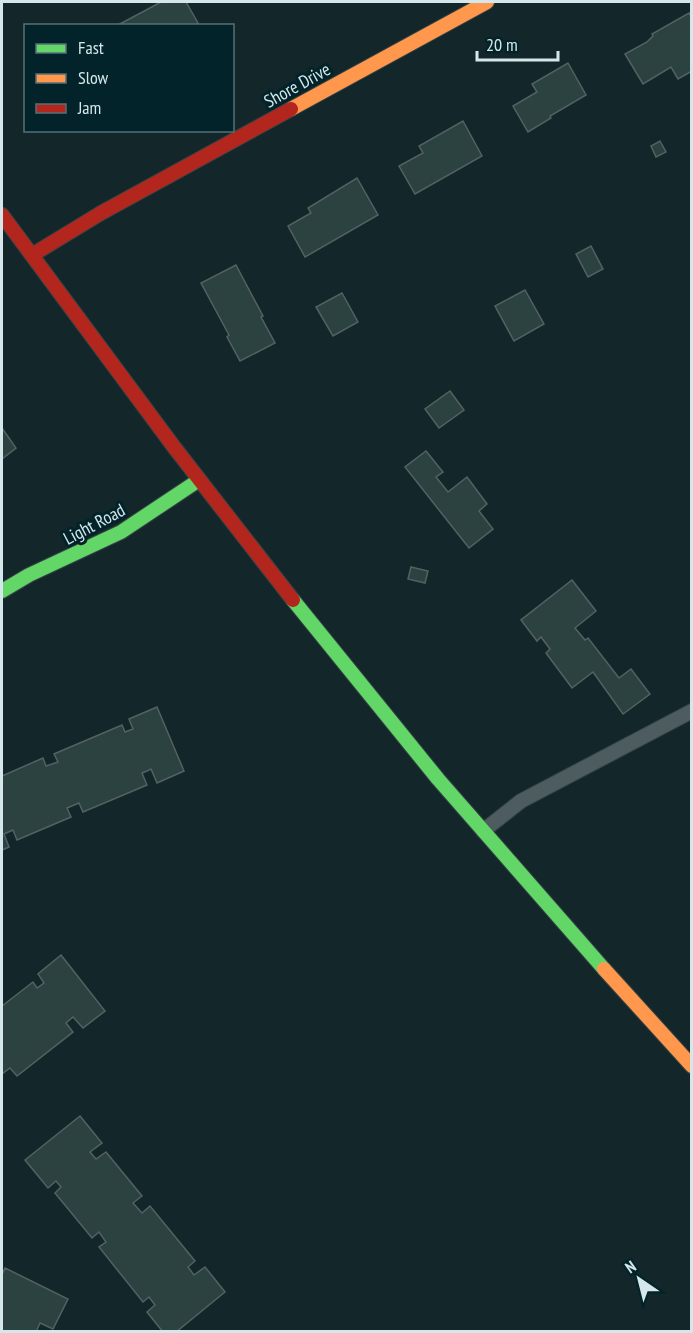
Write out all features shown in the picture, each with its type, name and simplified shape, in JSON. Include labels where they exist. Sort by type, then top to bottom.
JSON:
[{"type":"main road","name":"Shore Drive","points":[[32,255],[101,213],[487,2]]},
{"type":"main road","points":[[2,215],[199,480],[369,695],[483,831],[692,1066]]},
{"type":"main road","name":"Light Road","points":[[2,591],[29,575],[121,532],[199,480]]},
{"type":"lane","points":[[483,831],[521,801],[692,711]]},
{"type":"building","points":[[161,2],[186,2],[198,23],[197,24],[120,24]]},
{"type":"building","points":[[689,13],[692,18],[692,71],[678,79],[671,67],[643,84],[625,54],[647,42],[653,36],[652,34]]},
{"type":"building","points":[[568,63],[586,95],[528,132],[513,106],[537,92],[532,84]]},
{"type":"building","points":[[463,121],[482,156],[415,194],[399,166],[423,153],[419,146]]},
{"type":"building","points":[[660,141],[666,152],[656,157],[651,146]]},
{"type":"building","points":[[357,178],[378,215],[305,257],[288,226],[311,213],[308,208]]},
{"type":"building","points":[[591,246],[603,269],[588,277],[576,254]]},
{"type":"building","points":[[236,265],[275,343],[240,361],[201,283]]},
{"type":"building","points":[[525,290],[544,324],[514,341],[495,306]]},
{"type":"building","points":[[342,293],[358,322],[333,336],[316,307]]},
{"type":"building","points":[[450,391],[464,410],[439,428],[425,409]]},
{"type":"building","points":[[2,428],[16,448],[2,459]]},
{"type":"building","points":[[426,451],[443,472],[436,477],[448,492],[467,477],[487,504],[479,511],[493,529],[469,548],[405,467]]},
{"type":"building","points":[[411,567],[428,571],[425,583],[408,579]]},
{"type":"building","points":[[572,580],[596,611],[575,628],[585,640],[588,638],[619,678],[631,669],[650,694],[623,714],[593,672],[572,688],[546,653],[550,649],[541,637],[537,641],[521,620]]},
{"type":"building","points":[[157,707],[184,771],[157,783],[151,769],[142,773],[147,785],[83,812],[79,803],[67,808],[71,817],[17,840],[13,830],[4,834],[9,847],[2,850],[2,776],[43,758],[46,766],[58,762],[54,754],[122,725],[125,732],[133,729],[129,719]]},
{"type":"building","points":[[61,955],[105,1011],[83,1028],[73,1017],[66,1023],[73,1032],[17,1076],[10,1068],[2,1074],[2,1006],[33,982],[37,988],[44,983],[38,974]]},
{"type":"building","points":[[80,1116],[102,1143],[90,1152],[96,1159],[106,1152],[142,1196],[133,1203],[142,1213],[150,1206],[195,1261],[188,1267],[194,1275],[205,1267],[225,1292],[176,1332],[163,1332],[147,1312],[155,1305],[149,1297],[143,1302],[99,1247],[106,1242],[99,1232],[92,1238],[55,1193],[61,1187],[56,1181],[48,1188],[25,1160]]},
{"type":"building","points":[[5,1268],[68,1299],[53,1329],[40,1323],[36,1332],[2,1332],[2,1275]]},
{"type":"traffic: fast","points":[[2,591],[29,575],[121,532],[199,480]]},
{"type":"traffic: fast","points":[[293,600],[438,779],[604,969]]},
{"type":"traffic: slow","points":[[291,109],[487,2]]},
{"type":"traffic: slow","points":[[604,969],[692,1066]]},
{"type":"traffic: jam","points":[[32,255],[101,213],[291,109]]},
{"type":"traffic: jam","points":[[2,215],[174,447],[293,600]]}]
